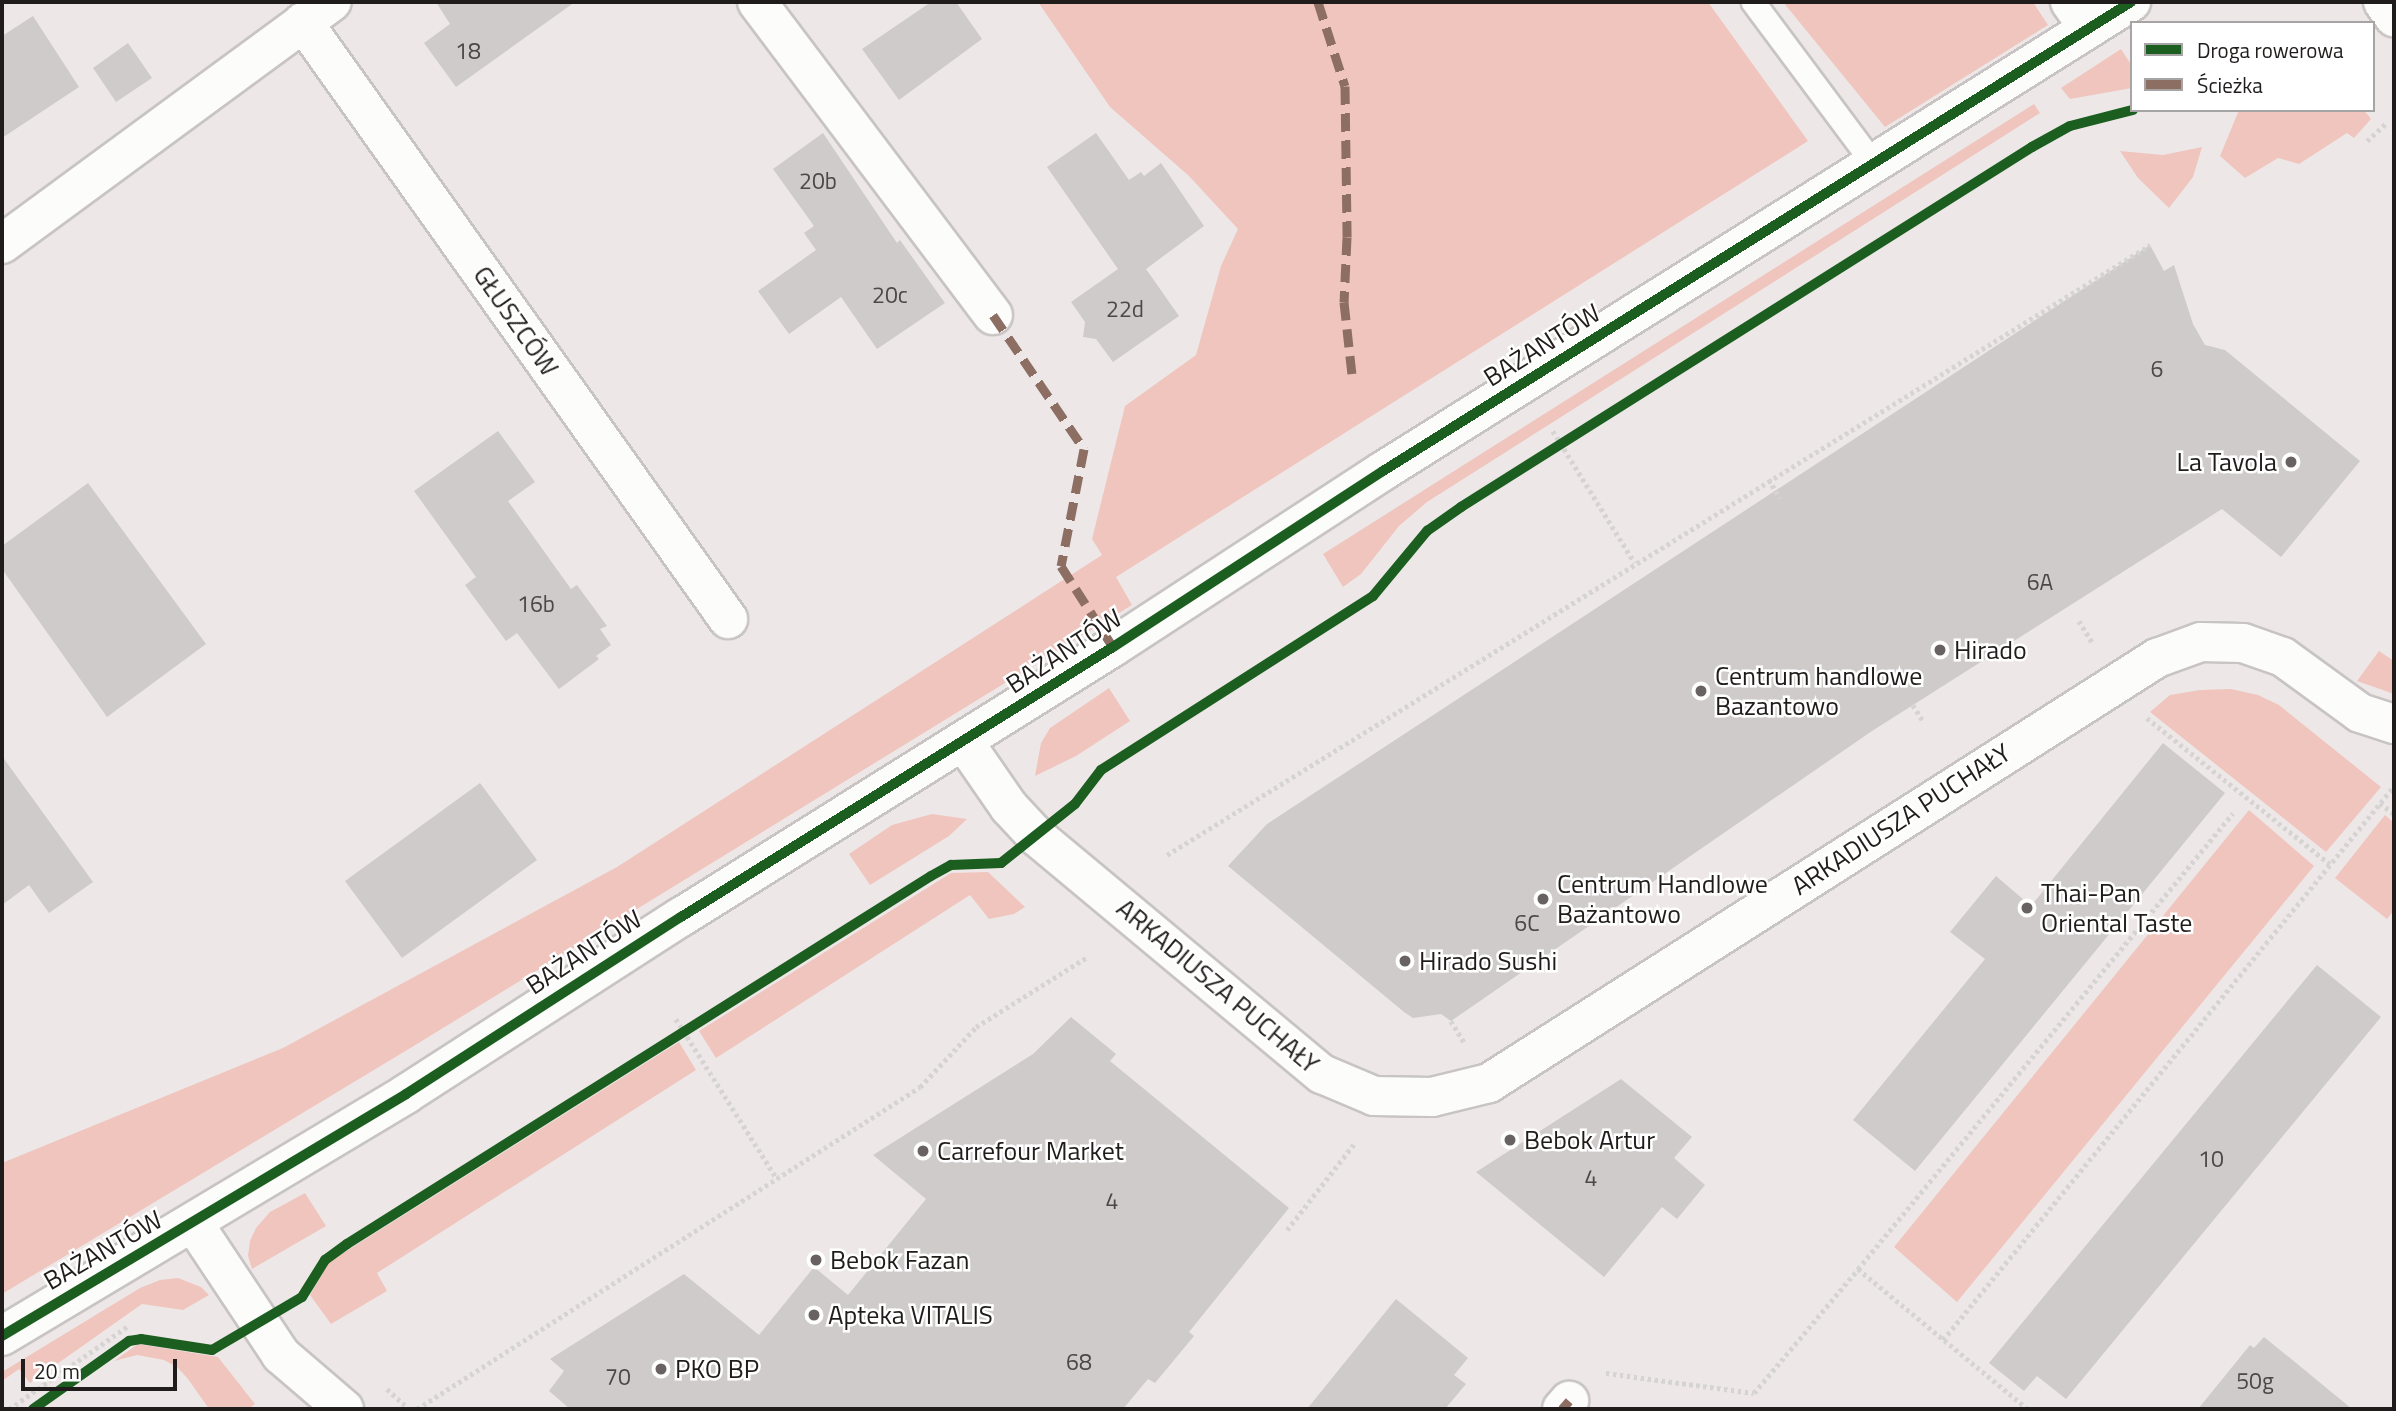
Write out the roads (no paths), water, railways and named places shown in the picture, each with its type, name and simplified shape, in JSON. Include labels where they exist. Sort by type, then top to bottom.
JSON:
[{"type":"street","points":[[757,2],[993,315]]},
{"type":"street","name":"BAŻANTÓW","points":[[6,1331],[194,1224],[964,742],[1382,471],[1873,163],[2079,15],[2131,2]]},
{"type":"street","points":[[2383,2],[2394,17]]},
{"type":"street","name":"GŁUSZCÓW","points":[[2,244],[317,12],[728,619]]},
{"type":"street","name":"ARKADIUSZA PUCHAŁY","points":[[964,742],[1009,807],[1036,836],[1322,1074],[1374,1096],[1432,1097],[1489,1083],[2157,658],[2201,642],[2243,643],[2283,657],[2360,713],[2394,724]]},
{"type":"street","points":[[194,1224],[281,1354],[344,1409]]},
{"type":"lane","points":[[1753,2],[1873,163]]},
{"type":"place","name":"La Tavola","points":[[2291,462]]},
{"type":"place","name":"Hirado","points":[[1940,650]]},
{"type":"place","name":"Centrum handlowe Bazantowo","points":[[1701,691]]},
{"type":"place","name":"Centrum Handlowe Bażantowo","points":[[1543,899]]},
{"type":"place","name":"Thai-Pan Oriental Taste","points":[[2027,908]]},
{"type":"place","name":"Hirado Sushi","points":[[1405,961]]},
{"type":"place","name":"Bebok Artur","points":[[1510,1140]]},
{"type":"place","name":"Carrefour Market","points":[[923,1151]]},
{"type":"place","name":"Bebok Fazan","points":[[816,1260]]},
{"type":"place","name":"Apteka VITALIS","points":[[814,1315]]},
{"type":"place","name":"PKO BP","points":[[661,1369]]}]
